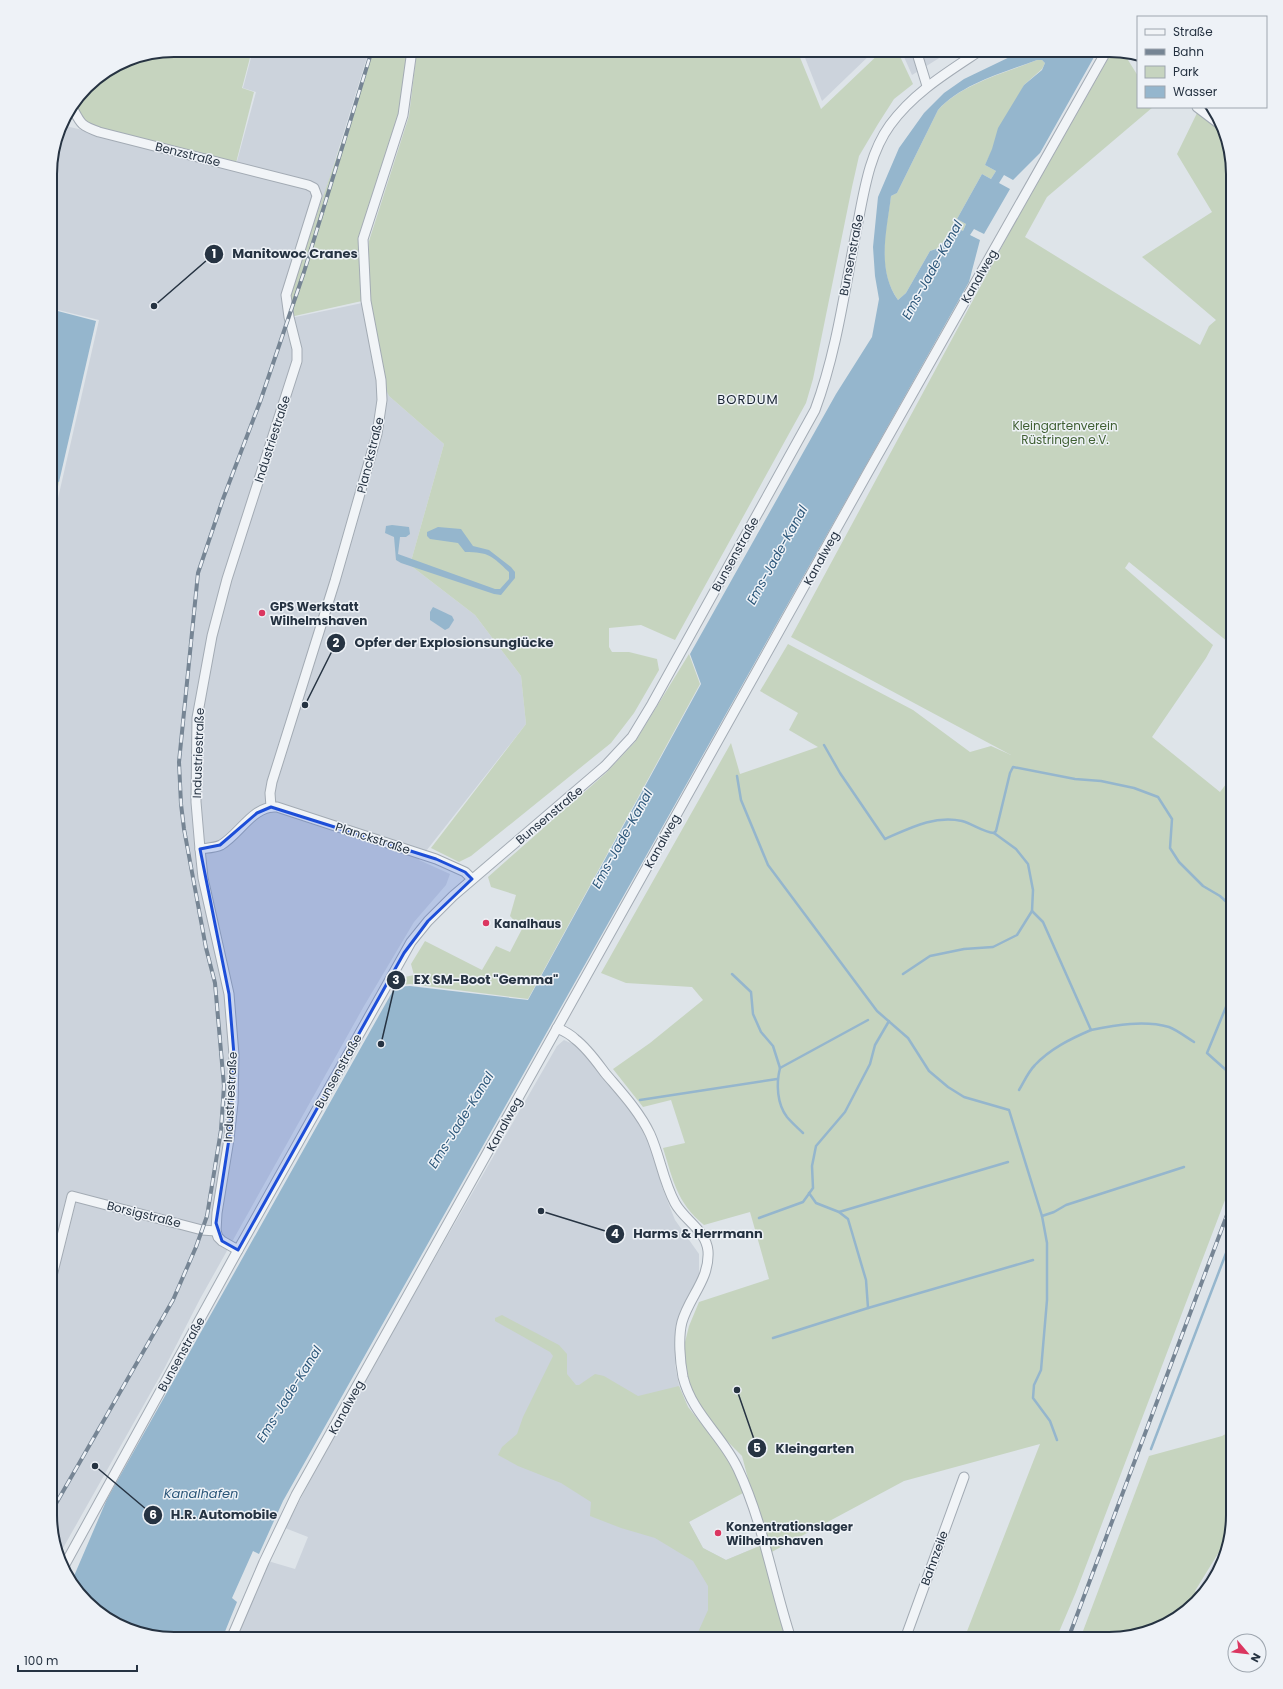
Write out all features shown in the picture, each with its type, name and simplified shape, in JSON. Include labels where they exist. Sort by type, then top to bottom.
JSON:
[{"type":"street","name":"Planckstraße","points":[[411,57],[403,115],[363,239],[366,302],[380,380],[382,400],[377,434],[335,581],[272,782],[270,794],[271,807],[300,814],[436,859],[465,872],[472,879]]},
{"type":"street","points":[[918,57],[927,86]]},
{"type":"street","name":"Bunsenstraße","points":[[67,1562],[238,1250],[411,942],[436,913],[472,879],[605,766],[632,737],[652,704],[815,410],[832,358],[871,164],[882,137],[890,124],[904,108],[927,86],[970,57]]},
{"type":"street","name":"Kanalweg","points":[[234,1632],[264,1562],[296,1495],[867,474],[1103,57]]},
{"type":"street","points":[[1198,108],[1212,118]]},
{"type":"street","name":"Benzstraße","points":[[75,112],[84,127],[99,132],[308,185],[314,188]]},
{"type":"street","name":"Industriestraße","points":[[216,1231],[217,1213],[229,1139],[233,1102],[234,1054],[229,994],[203,878],[196,802],[197,718],[212,636],[227,579],[297,361],[297,349],[289,317],[286,295],[317,196],[314,188]]},
{"type":"street","points":[[200,849],[220,845],[257,813],[271,807]]},
{"type":"street","points":[[558,1028],[582,1044],[634,1108],[650,1134],[674,1202],[685,1216],[698,1228],[705,1242],[708,1250],[704,1278],[685,1314],[680,1333],[683,1377],[693,1403],[724,1444],[739,1470],[758,1525],[789,1632]]},
{"type":"street","name":"Borsigstraße","points":[[57,1256],[72,1196],[202,1230],[216,1231]]},
{"type":"street","points":[[216,1231],[218,1237],[222,1241],[238,1250]]},
{"type":"street","name":"Bahnzeile","points":[[908,1632],[964,1477]]},
{"type":"highlighted area","points":[[271,807],[436,859],[465,872],[472,879],[428,921],[404,953],[238,1250],[222,1241],[216,1223],[229,1139],[234,1055],[229,994],[200,849],[220,845],[257,813]]},
{"type":"shaded area","points":[[251,57],[367,57],[286,319],[367,302],[389,396],[444,444],[410,565],[475,615],[521,676],[526,724],[419,860],[450,874],[446,885],[414,922],[364,1006],[200,1299],[164,1369],[62,1550],[59,1538],[57,1515],[57,503],[99,320],[57,310],[57,166],[59,151],[67,126],[236,165],[256,92],[243,88]]},
{"type":"shaded area","points":[[805,57],[868,57],[822,101]]},
{"type":"shaded area","points":[[904,57],[941,57],[912,75]]},
{"type":"shaded area","points":[[564,1040],[575,1045],[595,1067],[634,1116],[655,1154],[662,1187],[675,1220],[699,1254],[699,1275],[692,1297],[679,1324],[675,1365],[679,1386],[688,1407],[718,1445],[740,1480],[689,1522],[703,1548],[726,1560],[762,1545],[786,1632],[239,1632],[268,1561],[295,1569],[308,1537],[285,1528],[375,1362],[557,1046]]},
{"type":"shaded area","points":[[1220,1552],[1214,1567],[1198,1590]]},
{"type":"green space","points":[[166,57],[250,57],[242,88],[254,92],[236,163],[85,125],[77,110],[86,97],[103,81],[122,69],[136,63]]},
{"type":"green space","points":[[371,57],[408,57],[400,114],[361,239],[362,301],[290,317],[289,297]]},
{"type":"green space","points":[[416,57],[800,57],[821,109],[876,57],[900,57],[913,84],[894,99],[859,156],[813,379],[806,403],[675,640],[641,625],[609,628],[609,647],[612,652],[629,652],[657,659],[659,670],[634,713],[611,743],[471,856],[459,862],[431,848],[526,724],[521,676],[475,615],[410,565],[444,444],[389,396],[380,377],[367,302],[369,241],[409,116]]},
{"type":"green space","name":"Kleingartenverein Rüstringen e.V.","points":[[1109,57],[1127,58],[1137,74],[1137,108],[1152,108],[1047,197],[1025,237],[1200,345],[1209,326],[1216,320],[1142,257],[1212,212],[1177,154],[1198,111],[1214,123],[1220,136],[1226,166],[1226,640],[1129,562],[1125,568],[1213,645],[1206,658],[1152,737],[1220,792],[1226,784],[1226,1197],[1076,1592],[1059,1632],[967,1632],[1040,1444],[904,1481],[768,1554],[742,1456],[718,1432],[696,1403],[685,1378],[683,1350],[689,1326],[699,1302],[769,1279],[750,1212],[704,1225],[695,1217],[677,1190],[663,1148],[685,1143],[671,1100],[643,1107],[613,1069],[650,1043],[703,1000],[692,987],[626,983],[601,973],[731,743],[740,774],[818,747],[789,730],[798,713],[760,691],[788,644],[913,710],[970,752],[991,746],[1011,755],[791,637],[1012,228]]},
{"type":"green space","points":[[1037,60],[1042,60],[1045,63],[1042,69],[1024,85],[985,165],[996,171],[991,179],[982,174],[957,219],[966,224],[963,231],[954,227],[939,248],[930,251],[906,293],[898,300],[891,288],[887,276],[884,250],[891,196],[897,193],[938,110],[959,93],[971,86]]},
{"type":"green space","points":[[689,654],[700,684],[528,999],[410,984],[395,986],[396,979],[414,975],[411,964],[425,941],[482,970],[496,946],[510,952],[522,929],[510,916],[516,895],[491,887],[488,877],[606,773],[635,742]]},
{"type":"green space","points":[[502,1315],[559,1345],[567,1354],[567,1374],[576,1385],[579,1385],[595,1374],[604,1376],[638,1396],[679,1386],[688,1407],[718,1445],[740,1480],[745,1492],[689,1522],[703,1548],[726,1560],[762,1545],[786,1632],[698,1632],[708,1610],[708,1586],[693,1561],[655,1538],[621,1528],[590,1516],[591,1502],[561,1483],[518,1466],[498,1455],[502,1447],[517,1434],[523,1417],[553,1356],[550,1352],[495,1321],[495,1318]]},
{"type":"green space","points":[[1226,1434],[1226,1523],[1224,1538],[1221,1548],[1195,1591],[1196,1592],[1174,1612],[1147,1626],[1124,1631],[1083,1632],[1149,1456]]},
{"type":"water","name":"Kanalhafen","points":[[1010,57],[1094,57],[1040,153],[1013,180],[1004,175],[999,183],[1010,189],[984,234],[974,229],[970,235],[980,240],[969,282],[283,1501],[259,1554],[253,1551],[232,1598],[237,1602],[225,1632],[166,1632],[136,1626],[122,1620],[97,1603],[86,1592],[74,1575],[107,1499],[395,987],[410,986],[528,1000],[701,684],[690,654],[836,394],[872,337],[879,299],[875,276],[873,247],[878,197],[899,148],[924,113],[944,93],[964,79]],"holes":[[[1037,60],[1042,60],[1045,63],[1042,70],[1024,85],[998,128],[992,149],[985,165],[996,171],[991,179],[982,174],[957,219],[966,224],[963,231],[954,227],[939,248],[930,251],[906,293],[898,300],[891,288],[885,262],[886,236],[891,196],[897,193],[938,110],[959,93],[984,80]]]},
{"type":"water","points":[[57,311],[96,321],[59,482],[57,482]]},
{"type":"water","points":[[392,525],[409,527],[410,534],[406,537],[400,537],[398,554],[495,589],[500,589],[509,579],[509,572],[490,556],[480,553],[465,552],[458,543],[430,539],[427,536],[427,532],[438,527],[461,529],[473,546],[489,550],[511,567],[515,572],[515,578],[501,595],[401,563],[396,560],[394,537],[385,533],[386,526]]},
{"type":"water","points":[[433,607],[452,616],[454,620],[449,628],[445,630],[430,620],[430,612]]},
{"type":"waterway","points":[[824,745],[840,773],[885,839],[922,824],[942,820],[962,821],[994,833],[996,831],[1010,773],[1013,767],[1075,779],[1101,781],[1134,788],[1158,797],[1172,819],[1170,848],[1179,862],[1203,886],[1220,896],[1226,902]]},
{"type":"waterway","points":[[737,776],[741,800],[768,865],[877,1011],[908,1038],[929,1071],[948,1087],[964,1097],[1009,1110],[1042,1216],[1047,1243],[1047,1300],[1041,1370],[1034,1385],[1033,1398],[1050,1421],[1057,1440]]},
{"type":"waterway","points":[[903,974],[930,956],[964,949],[993,947],[1017,935],[1032,911],[1033,890],[1028,864],[1016,849],[994,833]]},
{"type":"waterway","points":[[1032,911],[1043,922],[1091,1030],[1130,1024],[1159,1025],[1172,1028],[1194,1042]]},
{"type":"waterway","points":[[732,974],[751,992],[753,1014],[761,1032],[773,1046],[780,1068]]},
{"type":"waterway","points":[[1226,1007],[1207,1053],[1226,1070]]},
{"type":"waterway","points":[[803,1133],[787,1117],[781,1106],[778,1094],[780,1068],[868,1020]]},
{"type":"waterway","points":[[759,1218],[803,1202],[813,1188],[812,1166],[816,1146],[845,1112],[870,1064],[875,1045],[889,1021]]},
{"type":"waterway","points":[[1019,1090],[1030,1071],[1041,1059],[1061,1045],[1091,1030]]},
{"type":"waterway","points":[[640,1100],[777,1079]]},
{"type":"waterway","points":[[839,1212],[1008,1162]]},
{"type":"waterway","points":[[1042,1216],[1054,1212],[1066,1205],[1184,1167]]},
{"type":"waterway","points":[[773,1338],[868,1308],[866,1280],[848,1219],[839,1212],[816,1203],[809,1193]]},
{"type":"waterway","points":[[1151,1449],[1226,1253]]},
{"type":"waterway","points":[[868,1308],[1033,1260]]},
{"type":"railway","points":[[57,1502],[173,1300],[196,1247],[207,1216],[221,1130],[224,1086],[215,983],[206,948],[184,829],[179,762],[198,573],[223,499],[260,402],[304,272],[370,57]]},
{"type":"railway","points":[[1071,1632],[1226,1218]]},
{"type":"place","name":"Manitowoc Cranes","points":[[154,306]]},
{"type":"place","name":"GPS Werkstatt Wilhelmshaven","points":[[262,613]]},
{"type":"place","name":"Opfer der Explosionsunglücke","points":[[305,705]]},
{"type":"place","name":"Kanalhaus","points":[[486,923]]},
{"type":"place","name":"EX SM-Boot \"Gemma\"","points":[[381,1044]]},
{"type":"place","name":"Harms & Herrmann","points":[[541,1211]]},
{"type":"place","name":"Kleingarten","points":[[737,1390]]},
{"type":"place","name":"H.R. Automobile","points":[[95,1466]]},
{"type":"place","name":"Konzentrationslager Wilhelmshaven","points":[[718,1533]]},
{"type":"district","name":"BORDUM","points":[[748,399]]},
{"type":"water label","name":"Ems-Jade-Kanal","points":[[932,270]]},
{"type":"water label","name":"Ems-Jade-Kanal","points":[[777,555]]},
{"type":"water label","name":"Ems-Jade-Kanal","points":[[622,839]]},
{"type":"water label","name":"Ems-Jade-Kanal","points":[[461,1120]]},
{"type":"water label","name":"Ems-Jade-Kanal","points":[[289,1394]]}]
